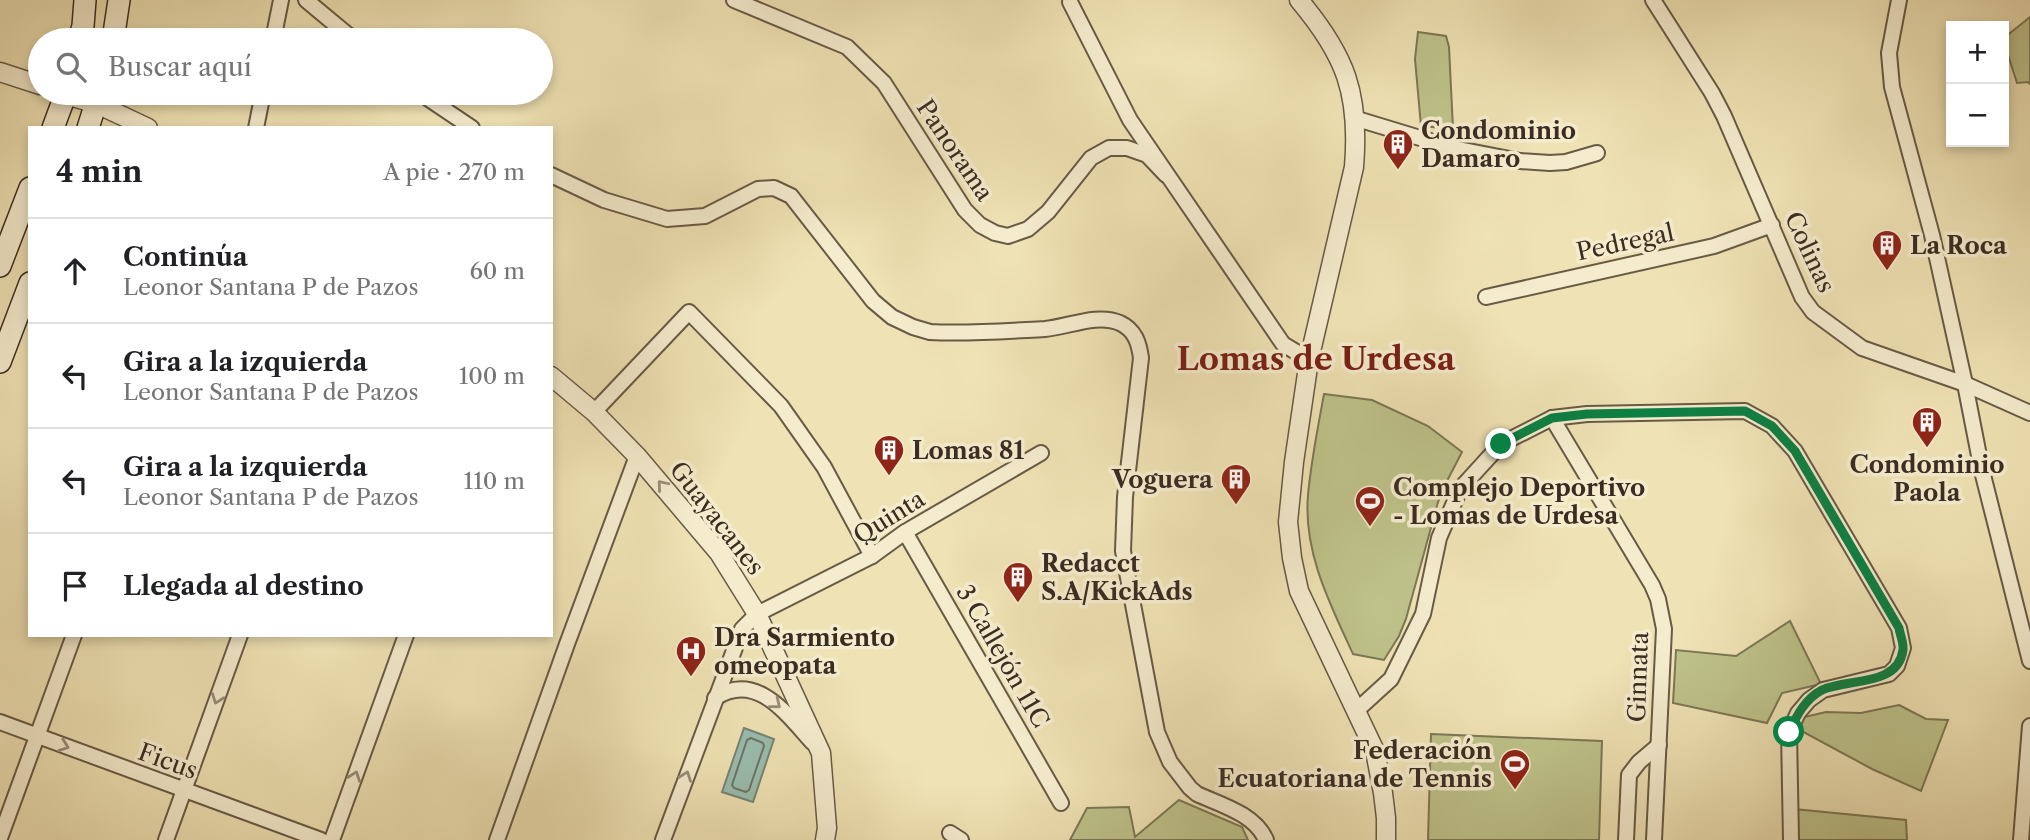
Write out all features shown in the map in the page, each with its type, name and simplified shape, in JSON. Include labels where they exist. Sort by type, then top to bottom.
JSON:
[{"type":"main road","points":[[82,28],[85,0]]},
{"type":"main road","points":[[115,28],[120,0]]},
{"type":"main road","points":[[54,126],[60,105]]},
{"type":"main road","points":[[89,126],[96,105]]},
{"type":"main road","points":[[0,266],[28,193]]},
{"type":"main road","points":[[0,362],[28,288]]},
{"type":"street","points":[[275,28],[281,0]]},
{"type":"street","points":[[306,0],[340,28]]},
{"type":"street","name":"Panorama","points":[[734,0],[847,47],[862,60],[884,83],[965,210],[980,225],[995,233],[1008,236],[1028,229],[1048,212],[1091,158],[1109,148],[1128,148],[1147,155],[1166,175]]},
{"type":"street","points":[[1299,0],[1320,24],[1337,52],[1352,90],[1356,142],[1354,167],[1309,360],[1288,522],[1299,591],[1375,751],[1384,793],[1386,840]]},
{"type":"street","name":"Colinas","points":[[1653,0],[1724,116],[1802,298],[1813,312],[1862,348],[1965,384],[2030,413]]},
{"type":"street","points":[[1899,0],[1889,53],[1892,87],[1932,235],[1982,471],[2030,661]]},
{"type":"street","name":"Panorama","points":[[1070,2],[1130,120],[1166,175],[1283,344],[1309,360]]},
{"type":"street","points":[[0,72],[28,81]]},
{"type":"street","points":[[110,105],[145,126]]},
{"type":"street","points":[[256,126],[261,105]]},
{"type":"street","points":[[438,105],[469,126]]},
{"type":"street","points":[[1354,118],[1453,148],[1520,161],[1566,162],[1597,153]]},
{"type":"street","points":[[553,176],[604,200],[667,219],[705,216],[758,189],[774,188],[791,196],[873,301],[892,317],[930,332],[1048,328],[1096,320],[1109,320],[1128,328],[1139,345],[1141,358],[1125,497],[1123,551],[1157,732],[1170,762],[1190,788],[1251,820],[1266,840]]},
{"type":"street","name":"Pedregal","points":[[1486,297],[1714,246],[1772,226]]},
{"type":"street","points":[[594,412],[689,312],[781,406],[824,467],[872,556]]},
{"type":"street","name":"Guayacanes","points":[[553,378],[594,412],[637,456],[719,553],[757,614],[821,753],[827,828],[825,840]]},
{"type":"street","points":[[1357,710],[1391,680],[1423,614],[1438,538],[1460,489],[1501,444],[1552,418],[1587,414],[1745,411],[1772,426],[1795,451],[1899,628],[1903,649],[1897,666],[1889,674],[1823,690],[1809,700],[1798,713],[1789,732],[1791,840]]},
{"type":"street","name":"Ginnata","points":[[1552,418],[1658,599],[1664,629],[1654,840]]},
{"type":"street","name":"Quinta","points":[[757,614],[872,556],[905,533],[1041,453]]},
{"type":"street","points":[[497,840],[637,456]]},
{"type":"street","name":"3 Callejón 11C","points":[[905,533],[1061,803]]},
{"type":"street","points":[[663,840],[742,629],[757,614]]},
{"type":"street","points":[[0,838],[73,637]]},
{"type":"street","points":[[166,840],[239,637]]},
{"type":"street","points":[[332,840],[405,637]]},
{"type":"street","points":[[715,698],[724,692],[735,690],[762,694],[779,705],[821,753]]},
{"type":"street","name":"Ficus","points":[[0,722],[321,840]]},
{"type":"street","points":[[2021,840],[2030,726]]},
{"type":"street","points":[[1626,840],[1629,775],[1639,762],[1659,745]]},
{"type":"green space","points":[[2030,17],[2030,84],[2017,83],[2009,58],[2009,34]]},
{"type":"green space","points":[[1418,32],[1446,36],[1449,47],[1453,129],[1421,126],[1415,59]]},
{"type":"green space","name":"Complejo Deportivo - Lomas de Urdesa","points":[[1324,394],[1372,400],[1428,426],[1462,452],[1438,502],[1406,619],[1384,660],[1353,654],[1327,597],[1314,557],[1308,495]]},
{"type":"green space","points":[[1790,621],[1821,684],[1782,693],[1767,723],[1673,703],[1676,650],[1736,656]]},
{"type":"green space","points":[[1899,705],[1926,719],[1948,720],[1921,791],[1872,769],[1796,728],[1800,718],[1826,712],[1861,713]]},
{"type":"green space","name":"Federación Ecuatoriana de Tennis","points":[[1431,734],[1602,741],[1599,840],[1428,840]]},
{"type":"green space","points":[[1179,800],[1242,827],[1248,840],[1070,840],[1087,808],[1129,807],[1135,837]]},
{"type":"green space","points":[[1794,809],[1906,820],[1907,840],[1794,840]]},
{"type":"water","points":[[744,728],[774,739],[753,802],[722,792]]},
{"type":"place","name":"Condominio Damaro","points":[[1398,171]]},
{"type":"place","name":"La Roca","points":[[1887,272]]},
{"type":"place","name":"Condominio Paola","points":[[1927,449]]},
{"type":"place","name":"Lomas 81","points":[[889,477]]},
{"type":"place","name":"Voguera","points":[[1236,506]]},
{"type":"place","name":"Complejo Deportivo - Lomas de Urdesa","points":[[1370,528]]},
{"type":"place","name":"Redacct S.A/KickAds","points":[[1018,604]]},
{"type":"place","name":"Dra Sarmiento omeopata","points":[[691,678]]},
{"type":"place","name":"Federación Ecuatoriana de Tennis","points":[[1515,791]]},
{"type":"district","name":"Lomas de Urdesa","points":[[1316,358]]},
{"type":"route","points":[[1501,444],[1552,418],[1587,414],[1745,411],[1772,426],[1795,451],[1899,628],[1903,649],[1897,666],[1889,674],[1823,690],[1809,700],[1798,713],[1789,732]]}]
